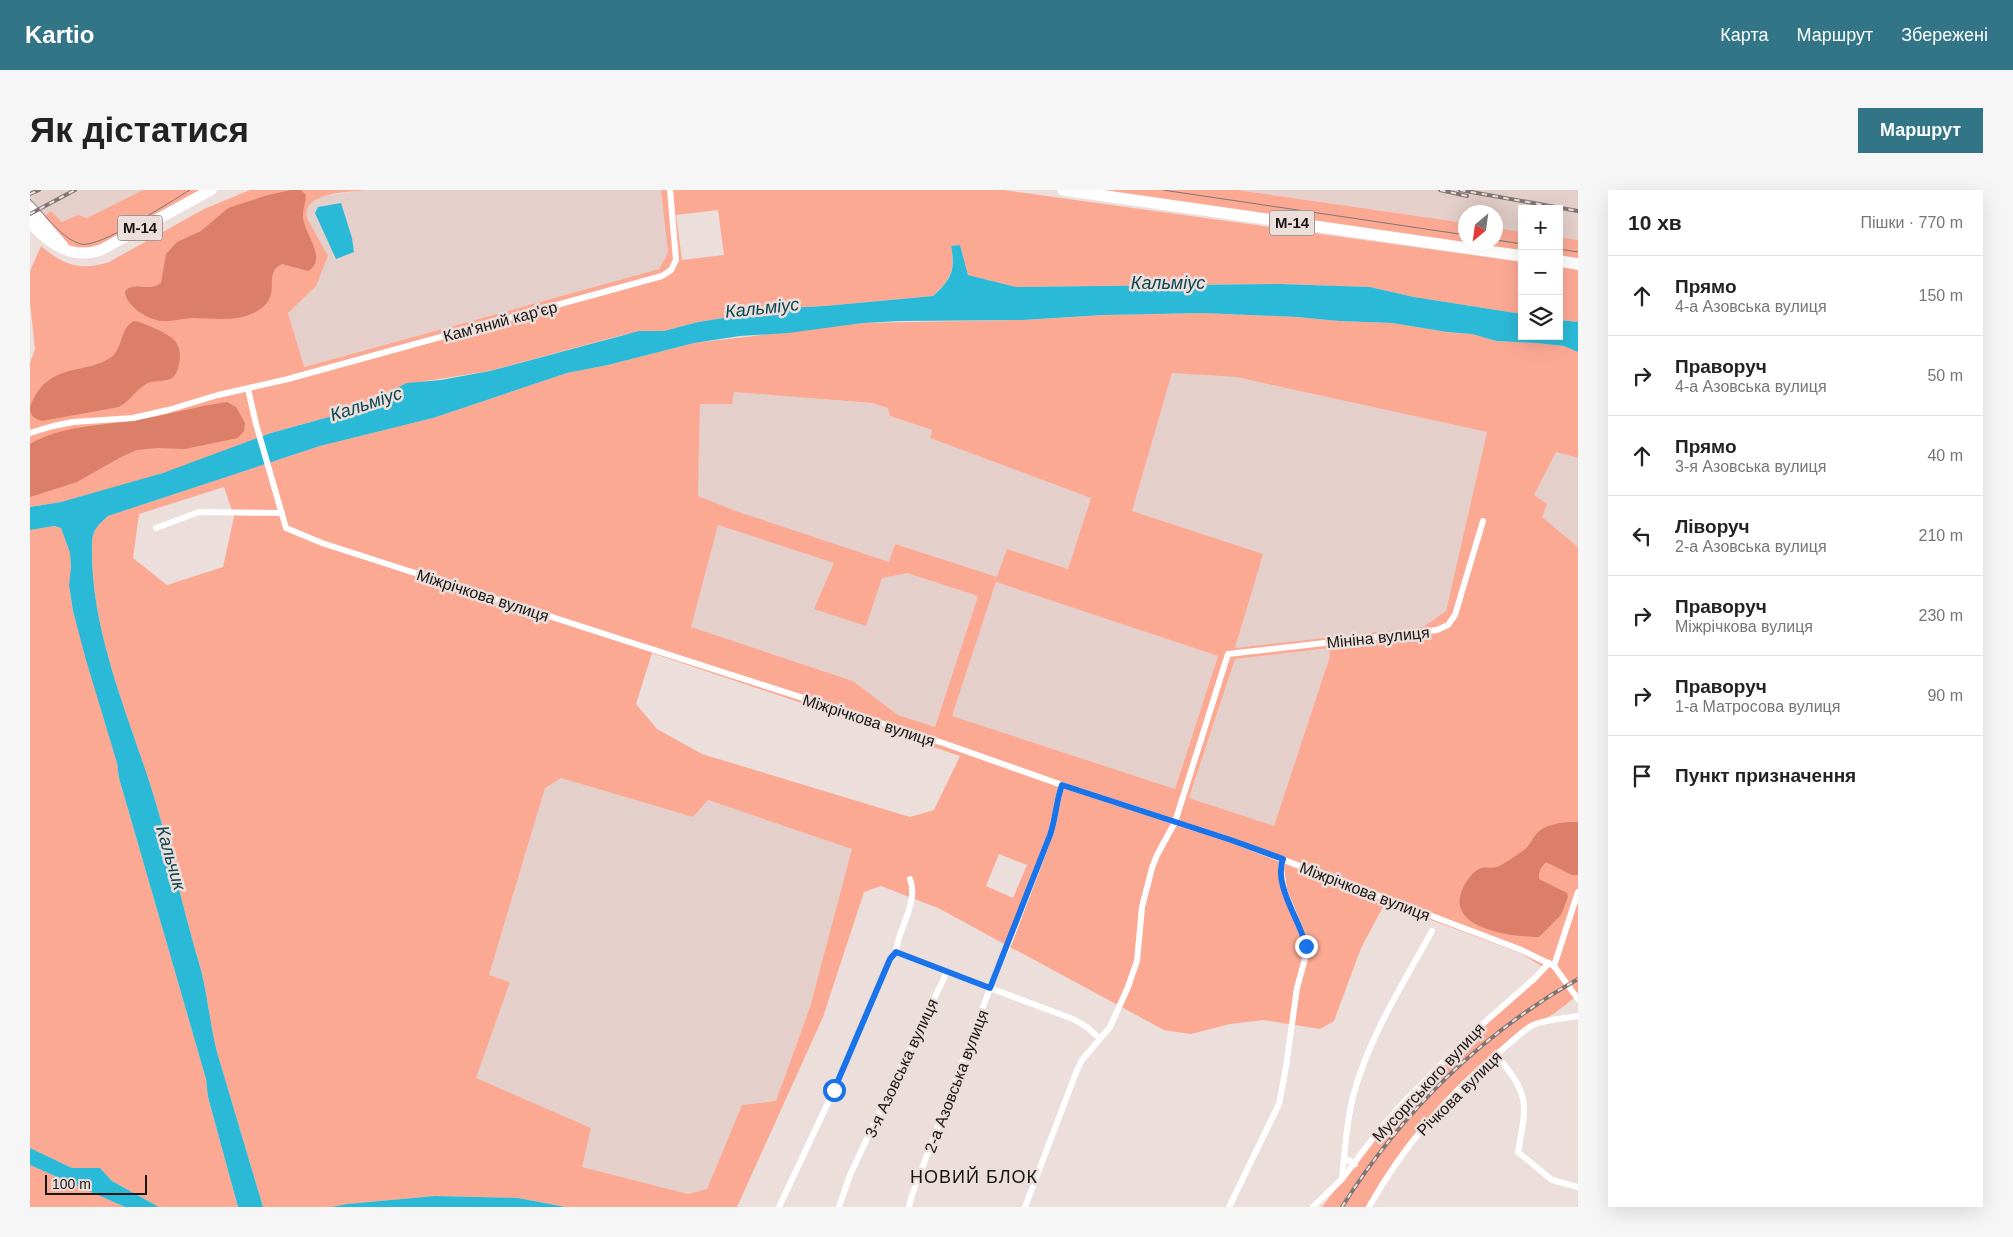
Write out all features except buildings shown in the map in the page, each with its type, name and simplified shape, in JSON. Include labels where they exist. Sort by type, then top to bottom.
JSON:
[{"type":"highway","name":"М-14","points":[[30,223],[66,250],[83,254],[101,250],[211,190]]},
{"type":"highway","name":"М-14","points":[[1063,190],[1518,255]]},
{"type":"highway","name":"М-14","points":[[30,208],[48,235]]},
{"type":"highway","points":[[1563,262],[1578,264]]},
{"type":"street","name":"Кам'яний кар'єр","points":[[30,433],[73,422],[133,418],[168,410],[662,276],[671,270],[676,260],[670,190]]},
{"type":"street","points":[[156,528],[199,512],[282,513],[256,424],[248,389]]},
{"type":"street","name":"Міжрічкова вулиця","points":[[282,513],[286,528],[322,543],[946,744],[1283,859],[1551,964],[1578,999]]},
{"type":"street","name":"Мініна вулиця","points":[[1175,822],[1228,654],[1437,630],[1444,627],[1455,615],[1483,521]]},
{"type":"street","name":"2-а Азовська вулиця","points":[[909,1207],[937,1127],[1050,835],[1058,795],[1062,785]]},
{"type":"street","points":[[1025,1207],[1076,1070],[1110,1027],[1134,972],[1146,890],[1157,855],[1175,822]]},
{"type":"street","points":[[1229,1207],[1279,1104],[1297,988],[1306,955],[1304,940],[1284,890],[1280,865],[1283,859]]},
{"type":"street","points":[[779,1207],[834,1090],[890,959],[896,952],[912,898],[910,880]]},
{"type":"street","points":[[1551,964],[1578,892]]},
{"type":"street","points":[[1342,1179],[1347,1125],[1353,1095],[1375,1033],[1432,931]]},
{"type":"street","points":[[896,952],[1073,1019],[1087,1027],[1100,1039]]},
{"type":"street","name":"Мусоргського вулиця","points":[[1313,1207],[1356,1164],[1381,1128],[1469,1036],[1551,964]]},
{"type":"street","name":"3-я Азовська вулиця","points":[[839,1207],[850,1175],[948,972]]},
{"type":"street","name":"Річкова вулиця","points":[[1369,1207],[1402,1152],[1455,1092],[1531,1026],[1542,1022],[1578,1016]]},
{"type":"street","points":[[1496,1055],[1513,1075],[1523,1094],[1525,1111],[1518,1152],[1552,1180],[1578,1187]]},
{"type":"street","points":[[1344,1158],[1356,1164]]},
{"type":"shaded area","points":[[30,190],[143,190],[87,218],[78,215],[62,222],[30,225]]},
{"type":"shaded area","points":[[143,190],[205,190],[91,250],[67,246],[41,218],[51,211],[62,222],[78,215],[87,218]]},
{"type":"shaded area","points":[[250,190],[366,190],[328,195],[319,198],[307,209],[307,218],[328,256],[316,286],[288,313],[304,367],[659,269],[668,253],[661,190],[1004,190],[1518,261],[1518,313],[1414,297],[1370,287],[1281,284],[1016,287],[968,275],[960,245],[951,246],[953,262],[950,274],[944,285],[933,296],[786,308],[698,322],[664,331],[626,334],[490,371],[426,381],[392,390],[380,400],[354,410],[271,433],[191,464],[132,483],[61,502],[30,507],[30,363],[35,349],[30,302],[30,271],[41,246],[58,258],[73,265],[90,266],[109,262],[204,209]],"holes":[[[718,210],[724,255],[682,260],[676,215]]]},
{"type":"shaded area","points":[[301,190],[306,195],[303,218],[314,246],[316,260],[314,266],[308,271],[282,264],[276,268],[273,272],[269,300],[256,312],[230,319],[193,318],[162,321],[144,315],[129,302],[125,292],[128,289],[132,287],[151,287],[161,283],[166,254],[177,242],[201,231],[228,208],[268,195]]},
{"type":"shaded area","points":[[366,190],[661,190],[668,253],[659,269],[303,367],[288,313],[316,286],[305,211],[311,202],[318,197]]},
{"type":"shaded area","points":[[1105,190],[1238,190],[1458,222],[1458,241]]},
{"type":"shaded area","points":[[1238,190],[1578,190],[1578,240],[1563,238],[1563,205],[1518,205],[1518,231],[1503,229],[1503,205],[1458,205],[1458,222]]},
{"type":"shaded area","points":[[1503,229],[1518,231],[1518,249],[1503,247]]},
{"type":"shaded area","points":[[1563,238],[1578,240],[1578,258],[1563,256]]},
{"type":"shaded area","points":[[1563,268],[1578,270],[1578,322],[1563,320]]},
{"type":"shaded area","points":[[1203,313],[1392,323],[1472,334],[1496,341],[1565,346],[1578,352],[1578,458],[1556,452],[1534,495],[1547,504],[1542,517],[1578,547],[1578,995],[1553,1014],[1527,1026],[1458,1086],[1417,1131],[1382,1180],[1366,1207],[1322,1207],[1405,1099],[1545,968],[1518,952],[1385,903],[1361,948],[1334,1021],[1320,1029],[1263,1020],[1230,1024],[1191,1034],[1164,1030],[938,908],[881,886],[864,892],[823,1017],[737,1207],[566,1207],[518,1198],[435,1196],[331,1207],[263,1207],[217,1052],[201,970],[164,832],[111,668],[103,637],[93,575],[92,544],[94,531],[101,522],[108,516],[320,446],[433,418],[567,373],[608,365],[694,343],[863,323],[1022,320],[1104,315]],"holes":[[[1172,373],[1236,377],[1487,432],[1446,611],[1423,627],[1235,648],[1263,554],[1132,511]],[[734,392],[872,403],[888,408],[890,416],[932,430],[930,438],[1091,498],[1068,569],[1007,549],[997,577],[895,544],[889,562],[736,511],[698,496],[700,404],[732,404]],[[224,487],[234,517],[223,567],[167,585],[133,558],[139,514]],[[718,525],[834,563],[814,609],[866,626],[882,578],[907,573],[978,596],[935,727],[898,715],[853,681],[691,627]],[[996,582],[1218,656],[1175,789],[952,716]],[[1329,648],[1330,656],[1274,826],[1189,798],[1235,659]],[[652,653],[960,756],[934,810],[910,817],[702,754],[657,729],[636,704]],[[561,778],[693,817],[708,800],[852,849],[810,1007],[776,1101],[742,1105],[707,1189],[688,1194],[582,1167],[591,1128],[476,1078],[510,982],[489,975],[545,788]],[[999,854],[1027,865],[1013,898],[986,886]]]},
{"type":"shaded area","points":[[134,321],[168,335],[177,343],[180,358],[178,370],[174,376],[166,380],[146,384],[119,407],[42,421],[33,417],[30,411],[31,404],[38,391],[46,382],[64,373],[92,366],[110,358],[118,349],[126,328]]},
{"type":"shaded area","points":[[1172,373],[1236,377],[1487,432],[1446,611],[1423,627],[1235,648],[1262,554],[1132,511]]},
{"type":"shaded area","points":[[733,392],[871,403],[889,408],[890,416],[932,430],[930,438],[1091,498],[1068,569],[1007,549],[998,578],[895,544],[889,562],[736,511],[698,496],[700,403],[732,404]]},
{"type":"shaded area","points":[[227,402],[236,407],[245,423],[244,431],[238,438],[185,449],[158,448],[137,450],[77,482],[30,497],[30,444],[42,438],[82,427],[137,420]]},
{"type":"shaded area","points":[[1556,452],[1578,458],[1578,547],[1542,517],[1534,495]]},
{"type":"shaded area","points":[[718,525],[834,563],[866,626],[882,578],[907,573],[978,596],[935,727],[898,715],[853,681],[690,627]]},
{"type":"shaded area","points":[[53,526],[61,528],[70,553],[69,586],[73,611],[206,1079],[208,1097],[238,1207],[159,1207],[112,1181],[100,1168],[72,1168],[30,1148],[30,530]]},
{"type":"shaded area","points":[[996,582],[1218,656],[1175,789],[952,716]]},
{"type":"shaded area","points":[[1330,648],[1330,656],[1274,826],[1189,798],[1235,659]]},
{"type":"shaded area","points":[[561,778],[693,817],[708,800],[853,849],[810,1007],[776,1101],[742,1105],[707,1189],[688,1194],[581,1167],[475,1077],[510,982],[489,975],[545,788]]},
{"type":"shaded area","points":[[1569,822],[1578,822],[1578,875],[1572,875],[1546,862],[1541,868],[1539,879],[1567,893],[1568,897],[1561,915],[1539,937],[1501,933],[1487,929],[1474,923],[1465,915],[1460,906],[1461,893],[1466,883],[1476,871],[1481,868],[1500,866],[1526,849],[1537,833],[1544,828]]},
{"type":"shaded area","points":[[30,1165],[125,1207],[30,1207]]},
{"type":"water","points":[[341,203],[352,238],[354,252],[336,259],[315,213],[318,207]]},
{"type":"water","points":[[960,245],[968,275],[1016,287],[1281,284],[1370,287],[1414,297],[1518,313],[1518,340],[1563,340],[1563,320],[1578,322],[1578,352],[1564,346],[1496,341],[1472,334],[1392,323],[1203,313],[1104,315],[1022,320],[900,321],[740,336],[694,343],[608,365],[567,373],[433,418],[320,446],[108,516],[96,528],[92,539],[93,575],[97,606],[111,668],[164,832],[201,970],[217,1052],[263,1207],[238,1207],[208,1097],[206,1079],[73,611],[69,585],[70,553],[61,528],[54,526],[30,530],[30,507],[61,502],[163,473],[271,433],[354,410],[380,400],[392,390],[407,383],[441,380],[490,371],[639,331],[664,331],[698,322],[786,308],[933,296],[944,285],[951,274],[953,262],[951,246]]},
{"type":"water","points":[[30,1148],[72,1168],[100,1168],[112,1181],[159,1207],[125,1207],[30,1165]]},
{"type":"water","points":[[435,1196],[518,1198],[566,1207],[331,1207]]},
{"type":"tram line","points":[[30,199],[53,225],[67,237],[81,244],[90,244],[118,232],[190,190]]},
{"type":"tram line","points":[[1163,190],[1458,234]]},
{"type":"tram line","points":[[1503,241],[1518,243]]},
{"type":"tram line","points":[[1563,250],[1578,252]]},
{"type":"railway","points":[[30,194],[39,190]]},
{"type":"railway","points":[[30,214],[75,190]]},
{"type":"railway","points":[[1440,190],[1467,196]]},
{"type":"railway","points":[[1460,190],[1578,211]]},
{"type":"railway","points":[[1342,1207],[1390,1139],[1446,1078],[1508,1025],[1578,979]]},
{"type":"district","name":"НОВИЙ БЛОК","points":[[974,1177]]},
{"type":"route","points":[[834,1090],[890,959],[896,952],[990,988],[1050,835],[1056,813],[1058,795],[1062,785],[1231,840],[1283,859],[1280,865],[1284,890],[1306,946]]},
{"type":"water label","name":"Кальміус","points":[[1168,283]]},
{"type":"water label","name":"Кальміус","points":[[762,308]]},
{"type":"water label","name":"Кальміус","points":[[366,404]]},
{"type":"water label","name":"Кальчик","points":[[171,858]]}]
